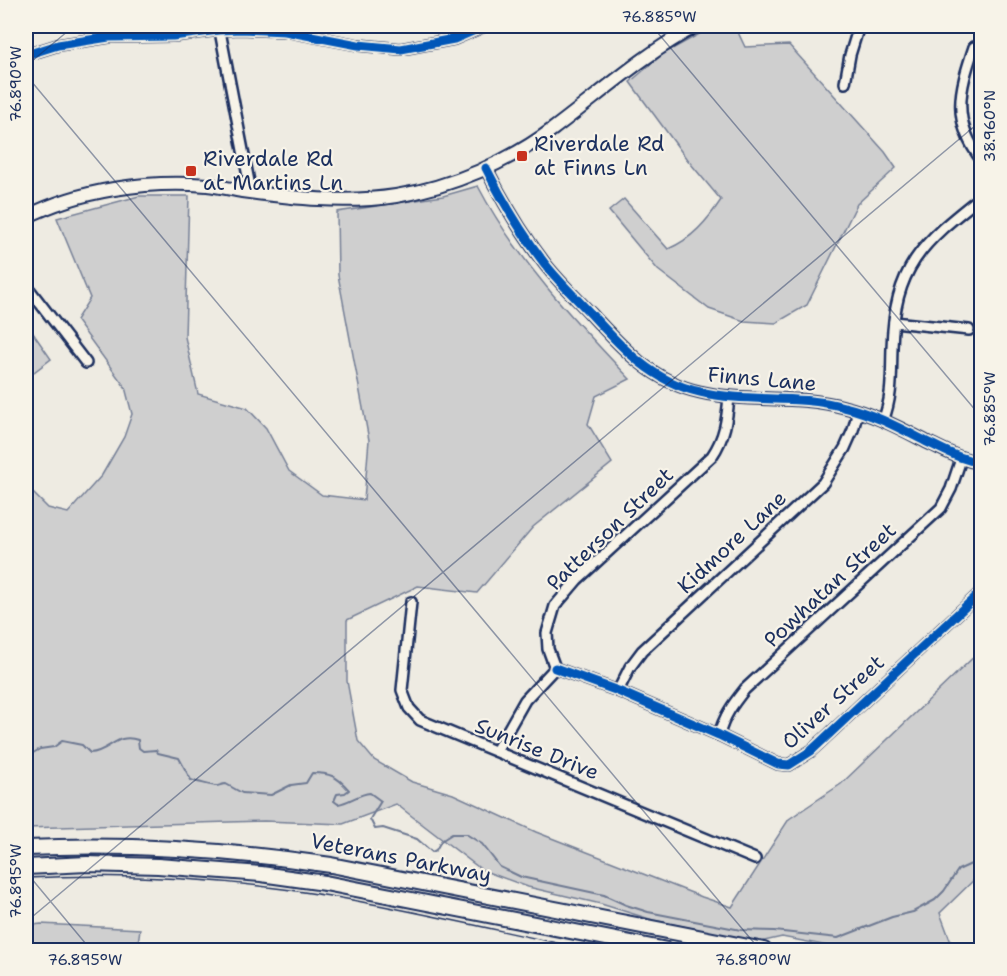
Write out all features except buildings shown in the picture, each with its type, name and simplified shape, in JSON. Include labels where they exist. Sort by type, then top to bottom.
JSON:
[{"type":"main road","points":[[26,217],[82,196],[132,187],[192,184],[326,200],[380,198],[410,193],[486,168],[538,140],[648,55],[689,27]]},
{"type":"main road","name":"Veterans Parkway","points":[[26,848],[86,846],[192,848],[296,859],[764,951]]},
{"type":"main road","name":"Veterans Parkway","points":[[26,867],[87,864],[158,866],[261,874],[325,883],[667,951]]},
{"type":"street","points":[[26,55],[58,45],[109,37],[173,36],[219,28],[285,31],[358,45],[401,49],[453,39],[484,26]]},
{"type":"street","points":[[845,83],[849,55],[859,26]]},
{"type":"street","points":[[219,28],[251,192]]},
{"type":"street","points":[[974,47],[963,82],[960,109],[965,134],[981,161]]},
{"type":"street","name":"Finns Lane","points":[[486,168],[519,227],[544,262],[646,368],[676,385],[698,392],[729,397],[817,402],[858,411],[961,459],[981,463]]},
{"type":"street","points":[[883,421],[892,390],[894,322],[896,304],[903,281],[920,251],[945,225],[981,196]]},
{"type":"street","points":[[26,285],[86,363]]},
{"type":"street","points":[[894,322],[969,330]]},
{"type":"street","name":"Patterson Street","points":[[555,668],[548,649],[547,633],[555,606],[577,580],[712,456],[723,437],[729,397]]},
{"type":"street","name":"Kidmore Lane","points":[[618,691],[630,667],[642,651],[823,483],[845,448],[858,411]]},
{"type":"street","name":"Powhatan Street","points":[[719,735],[728,710],[745,689],[941,508],[951,489],[961,459]]},
{"type":"street","name":"Oliver Street","points":[[555,668],[618,691],[719,735],[778,764],[789,765],[811,751],[981,591]]},
{"type":"street","name":"Sunrise Drive","points":[[411,602],[402,684],[404,696],[410,708],[424,724],[496,751],[755,860]]},
{"type":"street","points":[[496,751],[525,700],[555,668]]},
{"type":"shaded area","points":[[714,26],[735,26],[745,47],[789,45],[885,152],[896,168],[857,204],[807,305],[776,323],[744,321],[709,309],[658,270],[609,211],[624,199],[668,249],[698,229],[721,200],[686,158],[630,82],[663,54]]},
{"type":"shaded area","points":[[478,186],[493,213],[528,264],[567,311],[630,379],[596,396],[588,424],[612,463],[533,527],[477,593],[418,586],[347,620],[347,681],[358,741],[374,760],[412,782],[453,794],[536,832],[732,907],[789,819],[841,784],[981,650],[981,873],[940,913],[952,945],[959,950],[849,950],[782,937],[760,942],[653,920],[601,904],[528,887],[482,870],[396,804],[343,824],[264,821],[26,828],[26,486],[48,508],[68,513],[102,475],[124,437],[132,414],[125,387],[76,320],[90,298],[57,218],[139,196],[189,196],[185,337],[198,394],[247,408],[266,428],[289,471],[322,495],[364,500],[369,440],[338,275],[337,212],[443,196]]},
{"type":"shaded area","points":[[26,323],[51,359],[26,378]]},
{"type":"shaded area","points":[[41,924],[140,929],[137,950],[26,950],[26,926]]},
{"type":"waterway","points":[[26,757],[40,749],[54,747],[62,741],[82,745],[90,753],[97,752],[118,740],[130,738],[138,740],[139,748],[143,751],[156,750],[158,753],[179,758],[191,780],[216,786],[226,784],[242,793],[271,795],[291,785],[306,783],[312,773],[324,774],[337,778],[349,790],[337,794],[334,801],[338,804],[370,793],[381,801],[370,819],[375,829],[383,828],[417,839],[432,852],[436,850],[441,841],[452,834],[466,834],[482,844],[500,867],[521,877],[604,895],[648,912],[741,930],[838,938],[892,917],[913,912],[935,900],[958,870],[982,859]]},
{"type":"tram line","points":[[26,878],[140,877],[255,885],[395,908],[590,950]]},
{"type":"cycle path","points":[[26,55],[58,45],[109,37],[173,36],[241,29],[285,31],[358,45],[401,49],[454,39],[484,26]]},
{"type":"cycle path","points":[[486,168],[506,205],[550,271],[614,339],[653,372],[683,387],[700,392],[736,397],[826,403],[855,410],[955,455],[982,463]]},
{"type":"cycle path","points":[[555,668],[618,691],[719,735],[778,764],[789,765],[811,751],[982,591]]},
{"type":"place","name":"Riverdale Rd at Finns Ln","points":[[522,156]]},
{"type":"place","name":"Riverdale Rd at Martins Ln","points":[[191,171]]}]
